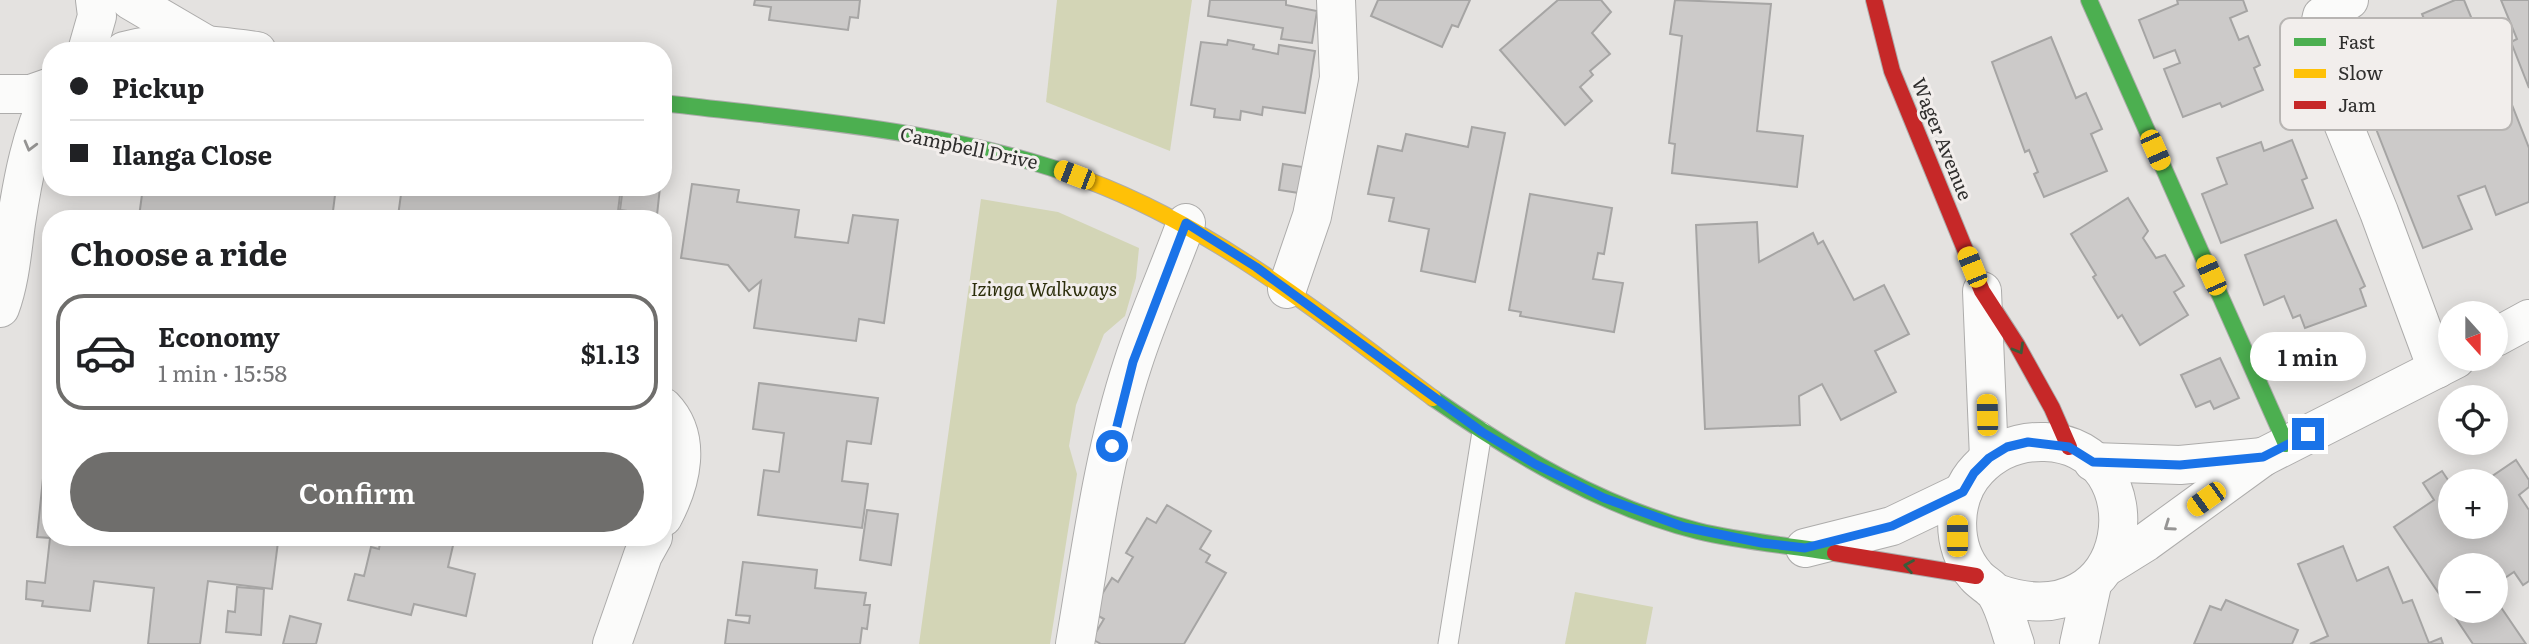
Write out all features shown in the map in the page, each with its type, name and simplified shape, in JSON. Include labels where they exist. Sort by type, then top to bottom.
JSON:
[{"type":"street","points":[[90,42],[97,16],[95,0]]},
{"type":"street","points":[[130,0],[202,42]]},
{"type":"street","points":[[1287,289],[1312,216],[1339,78],[1336,0]]},
{"type":"street","name":"Wager Avenue","points":[[1874,0],[1892,71],[1982,292],[2023,355],[2081,455]]},
{"type":"street","points":[[2090,0],[2275,450]]},
{"type":"street","points":[[2322,18],[2349,0]]},
{"type":"street","points":[[0,94],[42,92]]},
{"type":"street","name":"Campbell Drive","points":[[672,104],[961,143],[1044,164],[1132,197],[1186,223],[1287,289],[1482,432],[1535,464],[1604,498],[1684,527],[1805,548],[1986,585]]},
{"type":"street","points":[[0,308],[7,289],[25,166],[42,110]]},
{"type":"street","points":[[2346,130],[2438,344]]},
{"type":"street","points":[[1074,644],[1093,531],[1117,421],[1133,362],[1186,223]]},
{"type":"street","points":[[1982,292],[1989,458]]},
{"type":"street","points":[[2508,330],[2529,319]]},
{"type":"street","points":[[1986,585],[2020,603],[2045,604],[2071,598],[2275,450],[2438,368]]},
{"type":"street","points":[[672,416],[682,443],[680,476],[672,495]]},
{"type":"street","points":[[2015,644],[1986,585],[1964,558],[1957,536],[1957,513],[1963,492],[1974,473],[1989,458],[2007,447],[2028,442],[2081,455],[2180,465],[2275,450]]},
{"type":"street","points":[[2080,644],[2101,575],[2119,538],[2119,510],[2110,484],[2081,455]]},
{"type":"street","points":[[1805,548],[1892,526],[1963,492]]},
{"type":"street","points":[[612,644],[641,546]]},
{"type":"lane","points":[[1448,644],[1482,432]]},
{"type":"green space","points":[[1057,0],[1192,0],[1170,151],[1046,102]]},
{"type":"green space","name":"Izinga Walkways","points":[[981,199],[1058,212],[1139,248],[1136,278],[1125,316],[1104,334],[1076,405],[1069,446],[1077,474],[1050,644],[919,644]]},
{"type":"green space","points":[[1575,592],[1653,607],[1646,644],[1565,644]]},
{"type":"building","points":[[755,0],[860,0],[858,18],[850,17],[848,30],[769,20],[771,7],[754,5]]},
{"type":"building","points":[[1210,0],[1286,0],[1286,5],[1317,11],[1312,43],[1281,39],[1283,28],[1208,16]]},
{"type":"building","points":[[1378,0],[1470,0],[1458,27],[1452,25],[1442,47],[1371,16]]},
{"type":"building","points":[[1558,0],[1601,0],[1611,12],[1592,33],[1610,54],[1590,71],[1593,75],[1580,87],[1592,101],[1565,125],[1500,50]]},
{"type":"building","points":[[1675,0],[1771,4],[1757,131],[1803,136],[1797,187],[1672,173],[1675,144],[1669,143],[1682,36],[1670,34]]},
{"type":"building","points":[[2177,0],[2243,0],[2247,11],[2230,18],[2239,40],[2248,36],[2260,65],[2254,68],[2263,90],[2222,107],[2220,103],[2183,117],[2164,69],[2180,63],[2175,50],[2154,58],[2139,20],[2178,4]]},
{"type":"building","points":[[2455,0],[2464,0],[2471,18],[2424,18],[2422,14]]},
{"type":"building","points":[[2501,0],[2529,0],[2529,88],[2512,45],[2517,39],[2512,18],[2508,18]]},
{"type":"building","points":[[2051,37],[2076,98],[2086,93],[2102,129],[2091,134],[2107,171],[2044,197],[2034,174],[2038,172],[2029,150],[2025,152],[1992,62]]},
{"type":"building","points":[[1228,40],[1254,45],[1253,49],[1278,54],[1279,45],[1315,51],[1305,113],[1263,107],[1262,115],[1241,111],[1240,120],[1214,117],[1215,109],[1191,105],[1201,42],[1227,45]]},
{"type":"building","points":[[2512,105],[2529,148],[2529,202],[2496,215],[2485,186],[2458,196],[2472,229],[2423,248],[2376,130],[2512,130]]},
{"type":"building","points":[[1472,127],[1505,133],[1475,282],[1421,271],[1429,229],[1389,221],[1394,198],[1368,194],[1378,146],[1402,151],[1406,134],[1468,147]]},
{"type":"building","points":[[2292,140],[2307,178],[2302,180],[2313,208],[2221,243],[2202,194],[2227,184],[2217,158],[2261,142],[2264,151]]},
{"type":"building","points":[[1283,164],[1303,167],[1299,193],[1279,190]]},
{"type":"building","points":[[692,184],[739,190],[737,202],[799,210],[795,237],[848,243],[853,215],[898,220],[884,323],[859,319],[856,341],[754,328],[761,281],[749,291],[728,265],[681,258]]},
{"type":"building","points":[[1530,194],[1612,208],[1604,254],[1598,253],[1593,279],[1623,283],[1614,332],[1520,316],[1521,312],[1509,310]]},
{"type":"building","points":[[142,196],[335,196],[333,210],[140,210]]},
{"type":"building","points":[[401,196],[620,196],[618,210],[399,210]]},
{"type":"building","points":[[622,196],[659,196],[658,210],[620,210]]},
{"type":"building","points":[[2128,198],[2148,231],[2143,238],[2156,258],[2165,255],[2184,286],[2174,292],[2188,315],[2140,345],[2122,315],[2118,318],[2071,234]]},
{"type":"building","points":[[2336,220],[2365,286],[2360,289],[2366,306],[2305,328],[2300,315],[2293,318],[2284,296],[2264,305],[2245,255]]},
{"type":"building","points":[[1757,222],[1759,262],[1813,233],[1818,244],[1823,241],[1854,300],[1884,285],[1909,334],[1875,351],[1896,392],[1841,420],[1822,384],[1799,396],[1800,425],[1705,429],[1696,225]]},
{"type":"building","points":[[2220,358],[2239,398],[2214,409],[2210,401],[2196,407],[2181,375]]},
{"type":"building","points":[[759,383],[878,398],[871,444],[847,441],[842,481],[868,484],[862,528],[758,515],[764,470],[779,472],[784,433],[753,429]]},
{"type":"building","points":[[2516,460],[2529,480],[2529,487],[2519,495],[2529,510],[2529,581],[2523,585],[2514,572],[2508,576],[2508,553],[2438,553],[2438,592],[2394,527],[2434,500],[2423,483],[2438,474],[2438,539],[2508,539],[2508,469],[2503,469]]},
{"type":"building","points":[[42,488],[42,537],[37,537]]},
{"type":"building","points":[[1167,505],[1211,531],[1200,549],[1210,555],[1206,562],[1226,573],[1184,644],[1101,644],[1092,639],[1104,619],[1091,612],[1112,578],[1118,582],[1133,557],[1126,553],[1147,518],[1156,523]]},
{"type":"building","points":[[867,510],[898,514],[891,565],[860,560]]},
{"type":"building","points":[[49,546],[277,546],[272,589],[208,581],[200,644],[148,644],[154,588],[94,581],[90,611],[42,606],[43,601],[26,599],[27,581],[45,583]]},
{"type":"building","points":[[380,546],[453,546],[448,567],[475,574],[466,616],[414,604],[411,615],[348,600],[355,574],[364,576],[371,547],[379,549]]},
{"type":"building","points":[[2343,546],[2357,581],[2388,567],[2403,603],[2412,600],[2429,643],[2441,638],[2443,644],[2310,644],[2328,636],[2298,564]]},
{"type":"building","points":[[743,562],[817,570],[815,588],[866,593],[864,605],[870,605],[867,629],[862,628],[860,644],[725,644],[728,620],[749,623],[750,616],[736,615]]},
{"type":"building","points":[[237,587],[264,589],[261,635],[226,632],[228,611],[235,612]]},
{"type":"building","points":[[2226,600],[2298,630],[2292,644],[2194,644],[2210,606],[2221,610]]},
{"type":"building","points":[[290,616],[321,624],[316,644],[283,644]]},
{"type":"building","points":[[2508,618],[2526,644],[2473,644],[2459,623],[2508,623]]},
{"type":"traffic: fast","points":[[2089,0],[2286,444]]},
{"type":"traffic: fast","points":[[672,104],[931,138],[984,149],[1087,180]]},
{"type":"traffic: fast","points":[[1433,398],[1527,458],[1627,508],[1662,521],[1715,535],[1835,553]]},
{"type":"traffic: slow","points":[[1087,180],[1135,200],[1225,249],[1309,306],[1433,398]]},
{"type":"traffic: jam","points":[[1874,0],[1892,71],[1982,291],[2017,345],[2052,408],[2069,447]]},
{"type":"traffic: jam","points":[[1835,553],[1976,576]]},
{"type":"route","points":[[1112,446],[1133,362],[1186,223],[1256,267],[1482,432],[1535,464],[1604,498],[1684,527],[1762,543],[1805,548],[1892,526],[1963,492],[1974,473],[1989,458],[2007,447],[2028,442],[2049,442],[2069,447],[2093,462],[2180,465],[2263,457],[2308,434]]}]
